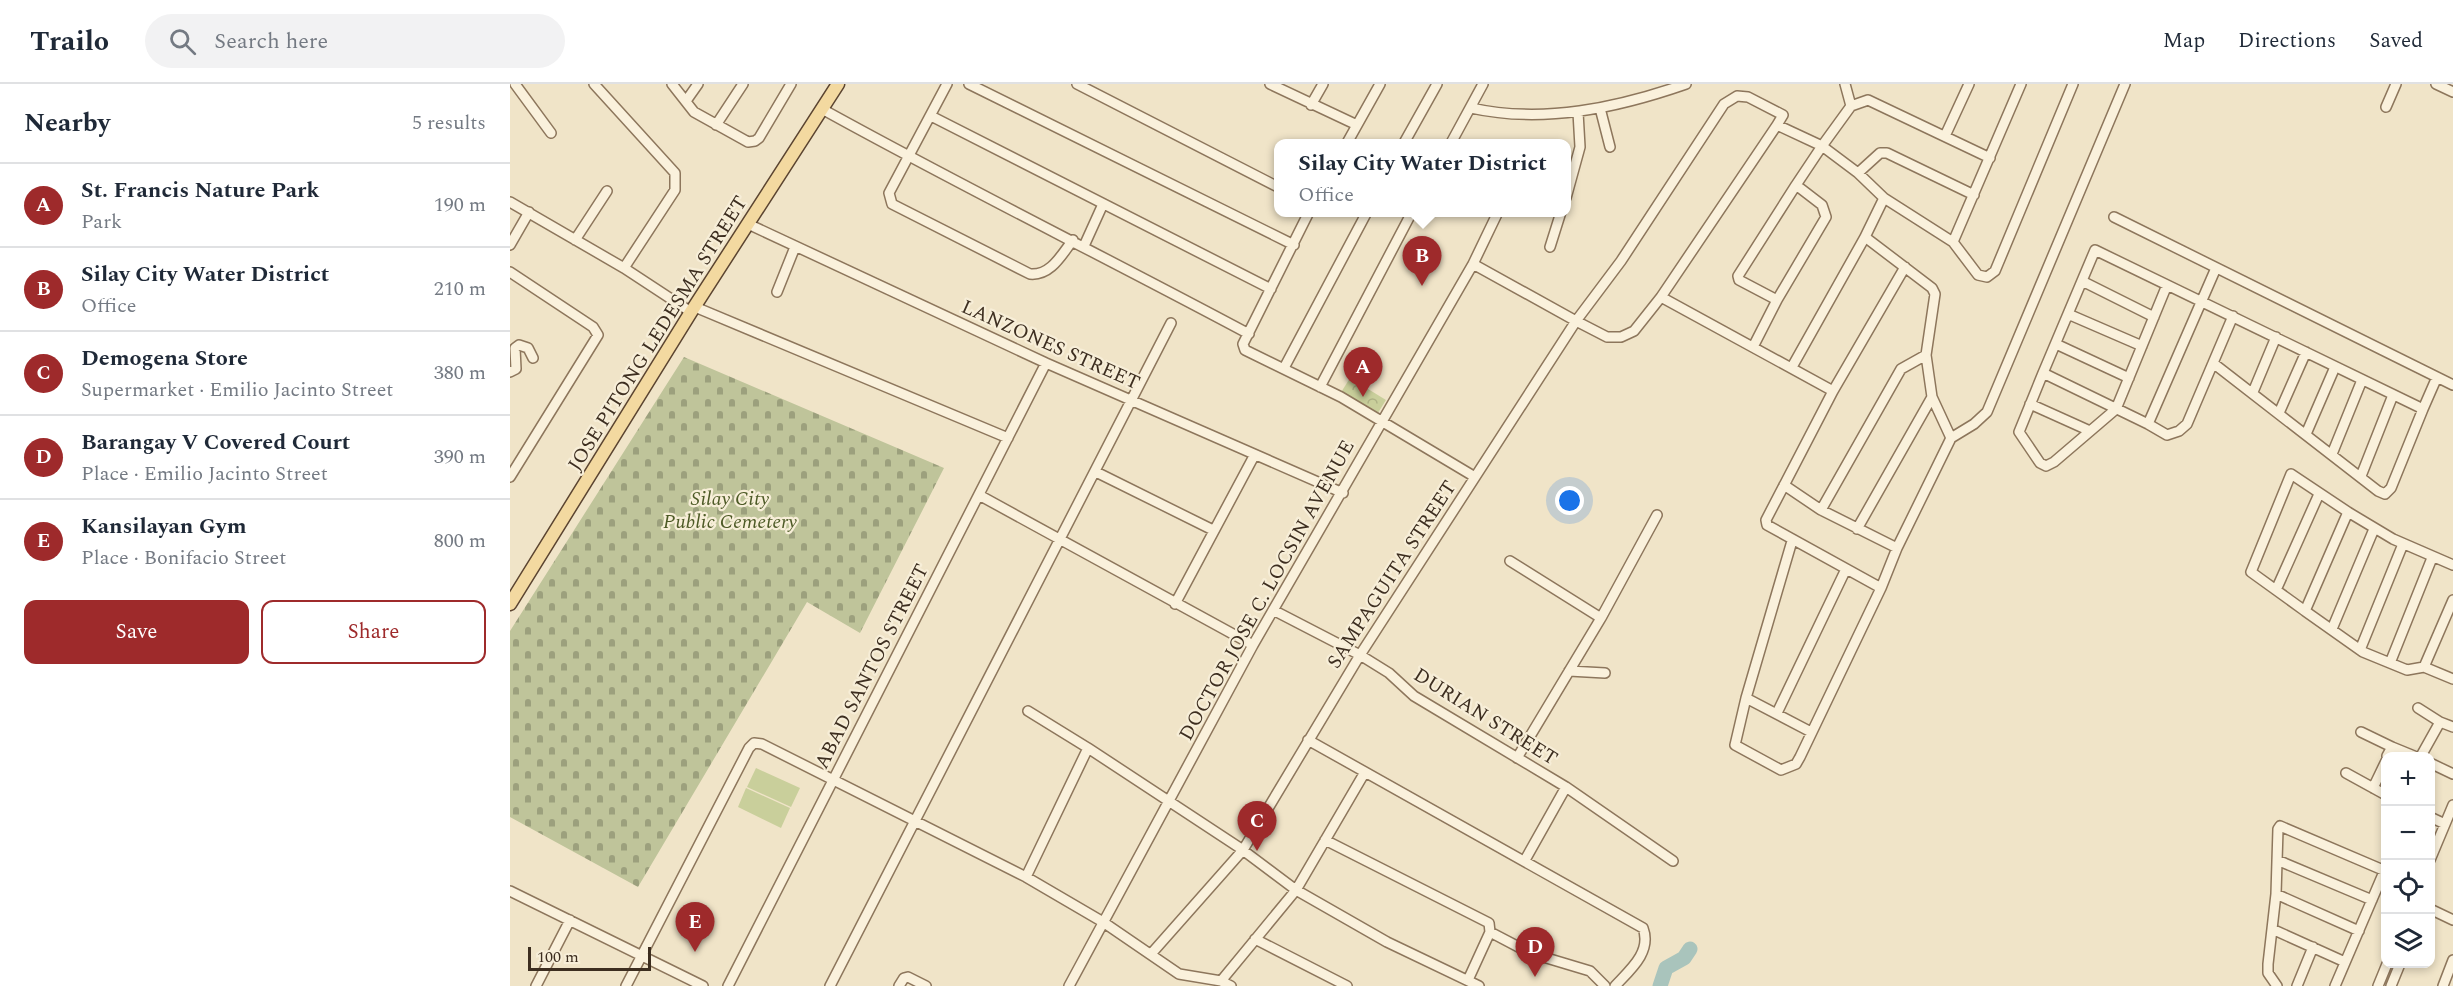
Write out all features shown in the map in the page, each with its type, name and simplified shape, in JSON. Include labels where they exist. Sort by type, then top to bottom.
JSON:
[{"type":"main road","name":"JOSE PITONG LEDESMA STREET","points":[[510,602],[838,84]]},
{"type":"street","points":[[515,84],[551,133]]},
{"type":"street","points":[[594,84],[675,173],[675,189],[624,268]]},
{"type":"street","points":[[672,84],[694,112],[748,142],[759,138],[791,84]]},
{"type":"street","points":[[686,101],[698,84]]},
{"type":"street","points":[[716,125],[742,84]]},
{"type":"street","points":[[947,84],[889,193],[892,204],[1030,274],[1037,275],[1049,270],[1073,240]]},
{"type":"street","points":[[969,84],[1294,245]]},
{"type":"street","points":[[1077,84],[1274,185]]},
{"type":"street","points":[[1270,84],[1357,125]]},
{"type":"street","points":[[1311,105],[1323,84]]},
{"type":"street","points":[[1350,139],[1380,84]]},
{"type":"street","points":[[1407,139],[1437,84]]},
{"type":"street","points":[[1454,139],[1483,84]]},
{"type":"street","points":[[1471,108],[1500,115],[1531,116],[1578,112],[1686,84]]},
{"type":"street","points":[[1845,84],[1851,106]]},
{"type":"street","points":[[1945,136],[1969,84]]},
{"type":"street","points":[[1953,242],[2021,84]]},
{"type":"street","points":[[1473,264],[1607,337],[1621,337],[1634,331],[1661,297],[1777,125],[1821,146],[1858,173],[1884,198],[1953,242],[1978,275],[1987,277],[1995,271],[2073,84]]},
{"type":"street","points":[[1792,540],[1746,698],[1735,745],[1781,770],[1796,764],[1951,438],[1974,424],[1987,412],[2125,84]]},
{"type":"street","points":[[2386,107],[2396,84]]},
{"type":"street","points":[[2436,84],[2453,92]]},
{"type":"street","name":"SAMPAGUITA STREET","points":[[1151,954],[1242,850],[1360,655],[1475,477],[1576,321],[1621,261],[1724,104],[1737,96],[1748,97],[1783,115],[1777,125]]},
{"type":"street","points":[[1777,300],[1739,280],[1738,276],[1821,146],[1851,106],[1868,100],[1990,158]]},
{"type":"street","points":[[1600,108],[1610,147]]},
{"type":"street","points":[[822,109],[909,157],[1073,240],[1249,334]]},
{"type":"street","points":[[1571,180],[1580,147],[1578,112]]},
{"type":"street","points":[[931,116],[1271,289]]},
{"type":"street","points":[[1858,173],[1880,153],[1887,153],[1974,195]]},
{"type":"street","points":[[1753,347],[1777,300],[1826,217],[1822,205],[1796,185]]},
{"type":"street","points":[[575,240],[607,191]]},
{"type":"street","points":[[1792,367],[1865,237],[1884,198]]},
{"type":"street","points":[[510,202],[693,310],[1008,438]]},
{"type":"street","points":[[1084,246],[1103,204]]},
{"type":"street","points":[[510,245],[529,212]]},
{"type":"street","points":[[1307,217],[1243,344],[1245,350],[1320,387],[1475,477]]},
{"type":"street","points":[[1284,368],[1365,217]]},
{"type":"street","points":[[1320,387],[1410,217]]},
{"type":"street","name":"DOCTOR JOSE C. LOCSIN AVENUE","points":[[1069,986],[1253,645],[1473,264],[1496,217]]},
{"type":"street","points":[[1550,247],[1560,217]]},
{"type":"street","points":[[2114,218],[2453,385]]},
{"type":"street","name":"LANZONES STREET","points":[[748,224],[795,248],[1046,363],[1254,456],[1343,492]]},
{"type":"street","points":[[1865,237],[1928,282],[1935,294],[1926,355],[1932,397],[1951,438]]},
{"type":"street","points":[[777,292],[795,248]]},
{"type":"street","points":[[2168,285],[2116,409],[2054,462],[2046,466],[2040,463],[2019,432],[2095,250],[2233,316],[2423,409]]},
{"type":"street","points":[[1881,588],[1767,525],[1770,512],[1833,391],[1905,267]]},
{"type":"street","points":[[2148,424],[2216,267]]},
{"type":"street","points":[[510,272],[593,327],[598,335],[510,477]]},
{"type":"street","points":[[2082,281],[2154,316]]},
{"type":"street","points":[[1661,297],[1833,391]]},
{"type":"street","points":[[2067,314],[2142,346]]},
{"type":"street","points":[[2043,373],[2167,435],[2179,431],[2187,424],[2233,316]]},
{"type":"street","points":[[830,986],[1133,401],[1171,323]]},
{"type":"street","points":[[2253,392],[2276,337]]},
{"type":"street","points":[[2056,344],[2129,378]]},
{"type":"street","points":[[510,372],[516,369],[517,361],[514,352],[519,345],[528,348],[533,358]]},
{"type":"street","points":[[2279,413],[2306,352]]},
{"type":"street","points":[[1821,510],[1901,369],[1926,355]]},
{"type":"street","name":"ABAD SANTOS STREET","points":[[728,986],[1046,363]]},
{"type":"street","points":[[2213,363],[2378,491],[2385,494],[2391,488],[2438,377]]},
{"type":"street","points":[[2306,434],[2335,366]]},
{"type":"street","points":[[2332,454],[2362,380]]},
{"type":"street","points":[[2361,476],[2393,395]]},
{"type":"street","points":[[1857,529],[1932,397]]},
{"type":"street","points":[[2030,404],[2090,431]]},
{"type":"street","points":[[1175,604],[1254,456]]},
{"type":"street","points":[[1096,472],[1213,530]]},
{"type":"street","points":[[2453,565],[2433,558],[2374,529],[2291,474],[2251,572],[2360,650],[2407,670],[2424,667],[2453,679]]},
{"type":"street","points":[[1784,485],[1821,510],[1897,548]]},
{"type":"street","points":[[2276,590],[2319,494]]},
{"type":"street","points":[[979,495],[1253,645]]},
{"type":"street","points":[[2305,611],[2348,512]]},
{"type":"street","points":[[1517,758],[1601,618],[1658,515]]},
{"type":"street","points":[[2332,629],[2374,529]]},
{"type":"street","points":[[2360,650],[2403,544]]},
{"type":"street","points":[[2390,663],[2433,558]]},
{"type":"street","points":[[1510,561],[1601,618]]},
{"type":"street","points":[[1777,713],[1846,569]]},
{"type":"street","points":[[2424,667],[2449,621],[2453,600]]},
{"type":"street","name":"DURIAN STREET","points":[[1273,610],[1360,655],[1389,673],[1414,696],[1566,787],[1673,861]]},
{"type":"street","points":[[1569,671],[1605,673]]},
{"type":"street","points":[[1746,698],[1811,732]]},
{"type":"street","points":[[2418,708],[2440,722],[2453,727]]},
{"type":"street","points":[[1028,711],[1242,850],[1296,890],[1387,942],[1479,986]]},
{"type":"street","points":[[2423,752],[2440,722]]},
{"type":"street","points":[[2361,732],[2384,752]]},
{"type":"street","points":[[1308,740],[1643,928],[1646,942],[1641,957],[1615,986]]},
{"type":"street","points":[[626,986],[749,748],[754,743],[762,744],[1026,877],[1103,922],[1179,974],[1221,981],[1232,986]]},
{"type":"street","points":[[1026,877],[1088,748]]},
{"type":"street","points":[[2435,765],[2453,774]]},
{"type":"street","points":[[2373,788],[2381,770]]},
{"type":"street","points":[[1221,981],[1296,890],[1365,771]]},
{"type":"street","points":[[2346,772],[2381,793]]},
{"type":"street","points":[[1525,860],[1566,787]]},
{"type":"street","points":[[2435,848],[2453,805]]},
{"type":"street","points":[[2435,819],[2445,824]]},
{"type":"street","points":[[2277,986],[2268,973],[2280,826],[2383,870],[2335,986]]},
{"type":"street","points":[[1325,840],[1485,919],[1489,923],[1490,932],[1468,980]]},
{"type":"street","points":[[2277,860],[2372,900]]},
{"type":"street","points":[[510,891],[703,986]]},
{"type":"street","points":[[2276,894],[2359,931]]},
{"type":"street","points":[[2435,911],[2453,920]]},
{"type":"street","points":[[536,986],[570,920]]},
{"type":"street","points":[[2272,929],[2345,962]]},
{"type":"street","points":[[1490,932],[1530,953],[1590,972],[1605,986]]},
{"type":"street","points":[[1255,939],[1347,986]]},
{"type":"street","points":[[2297,986],[2313,947]]},
{"type":"street","points":[[2442,986],[2453,961]]},
{"type":"street","points":[[2378,986],[2385,968]]},
{"type":"street","points":[[2391,986],[2398,968]]},
{"type":"street","points":[[899,986],[904,978],[908,977],[926,986]]},
{"type":"green space","name":"Silay City Public Cemetery","points":[[684,357],[944,468],[860,633],[807,602],[638,887],[510,817],[510,631]]},
{"type":"green space","points":[[1350,378],[1386,400],[1376,416],[1340,394]]},
{"type":"green space","points":[[756,768],[800,788],[791,807],[747,787]]},
{"type":"green space","points":[[746,788],[790,808],[781,828],[738,807]]},
{"type":"waterway","points":[[1660,986],[1666,968],[1684,958],[1690,949]]},
{"type":"place","name":"Silay City Water District","points":[[1422,286]]},
{"type":"place","name":"St. Francis Nature Park","points":[[1363,397]]},
{"type":"place","name":"Demogena Store","points":[[1257,851]]},
{"type":"place","name":"Kansilayan Gym","points":[[695,952]]},
{"type":"place","name":"Barangay V Covered Court","points":[[1535,977]]}]
